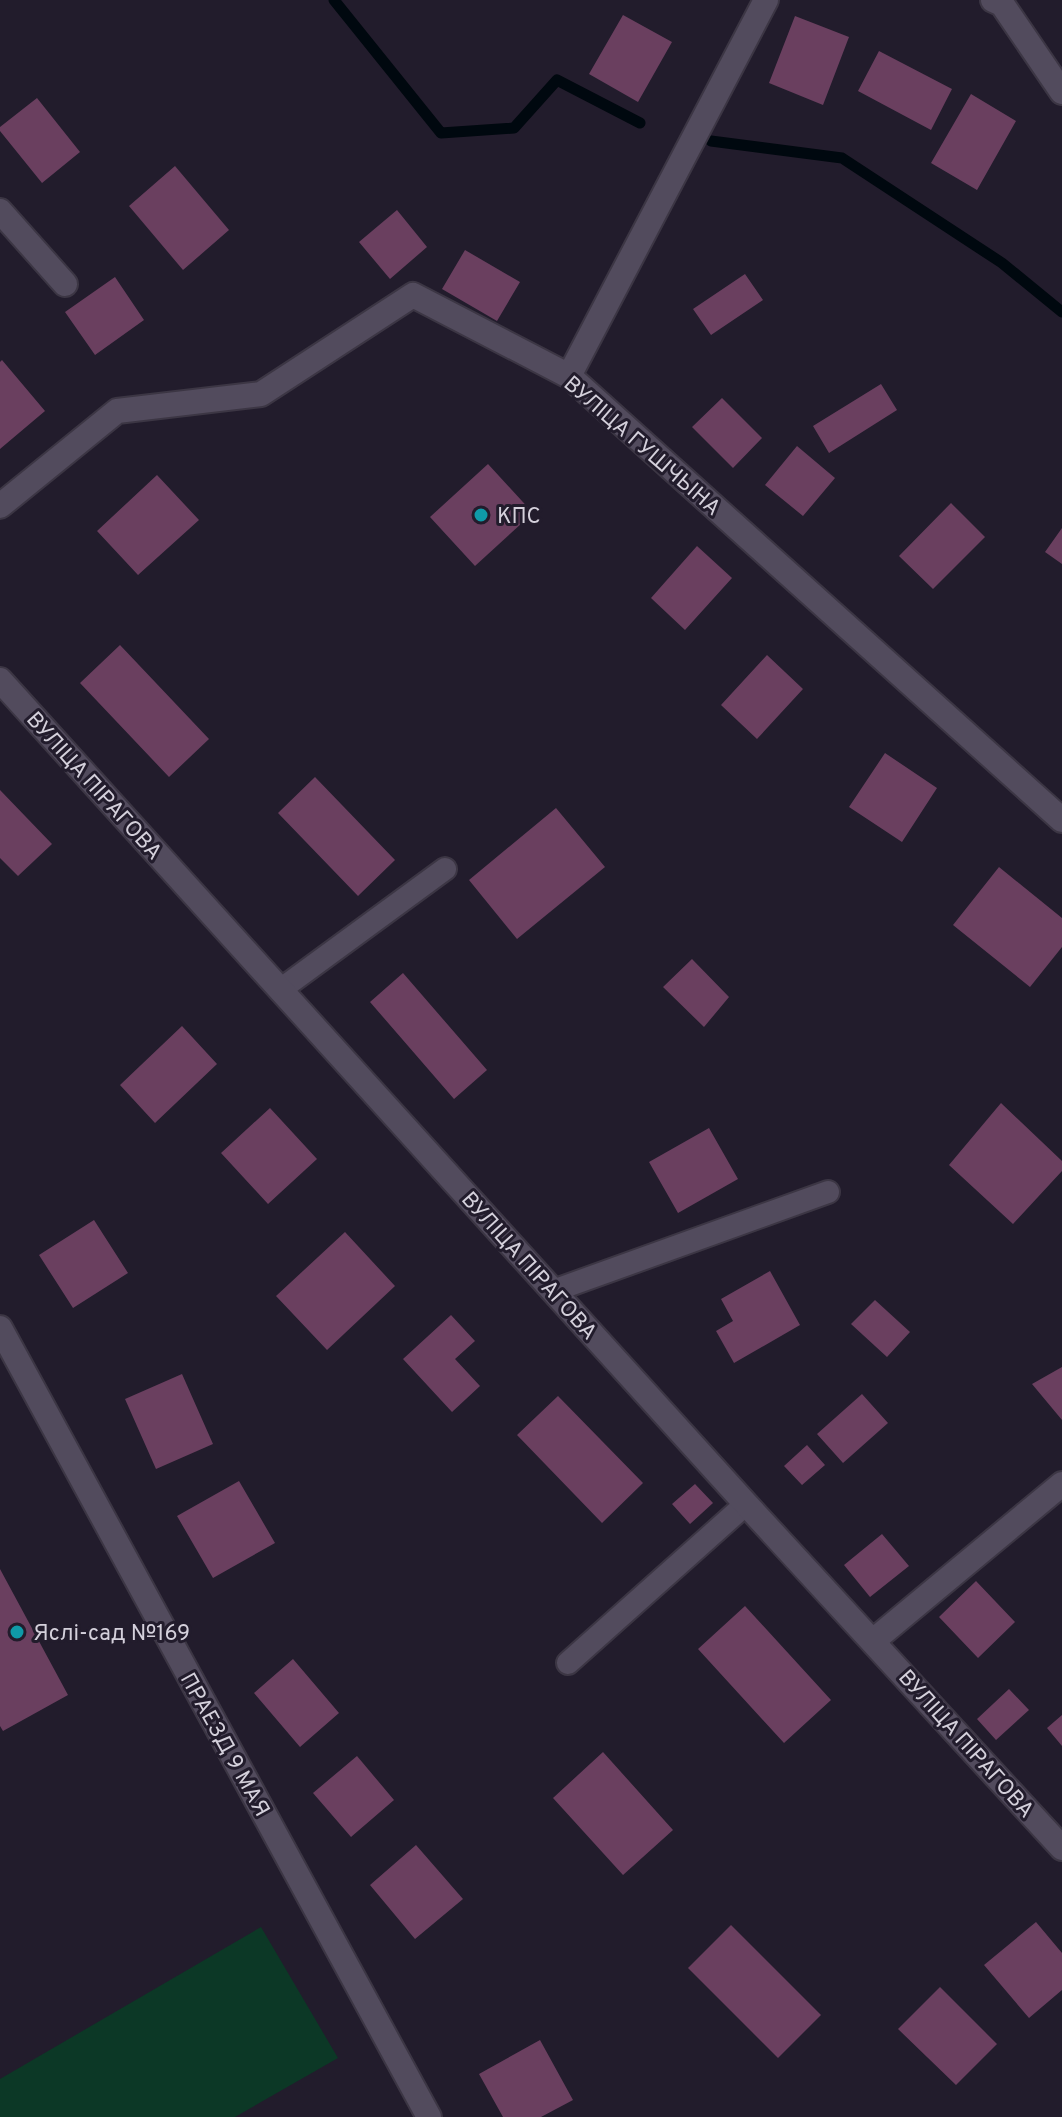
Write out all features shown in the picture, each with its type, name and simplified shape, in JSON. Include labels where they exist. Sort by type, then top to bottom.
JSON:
[{"type":"street","points":[[993,0],[1002,4],[1062,92]]},
{"type":"street","points":[[569,376],[761,2]]},
{"type":"street","points":[[0,211],[65,284]]},
{"type":"street","name":"ВУЛІЦА ГУШЧЫНА","points":[[0,506],[117,411],[261,394],[413,295],[569,376],[1062,820]]},
{"type":"street","name":"ВУЛІЦА ПІРАГОВА","points":[[0,680],[1062,1848]]},
{"type":"street","name":"ПРАЕЗД 9 МАЯ","points":[[0,1328],[429,2117]]},
{"type":"street","points":[[873,1641],[1062,1484]]},
{"type":"lane","points":[[280,990],[445,869]]},
{"type":"lane","points":[[553,1291],[828,1192]]},
{"type":"lane","points":[[568,1663],[746,1504]]},
{"type":"green space","points":[[261,1927],[338,2058],[235,2117],[0,2117],[0,2079]]},
{"type":"building","points":[[623,15],[672,42],[638,102],[589,74]]},
{"type":"building","points":[[795,16],[849,37],[823,105],[769,83]]},
{"type":"building","points":[[879,51],[952,89],[931,130],[858,91]]},
{"type":"building","points":[[971,94],[1016,121],[977,190],[931,163]]},
{"type":"building","points":[[37,98],[80,152],[42,183],[0,131],[0,127]]},
{"type":"building","points":[[175,166],[229,230],[183,270],[129,206]]},
{"type":"building","points":[[397,210],[427,247],[390,279],[359,242]]},
{"type":"building","points":[[465,250],[520,282],[497,321],[442,289]]},
{"type":"building","points":[[745,274],[763,300],[711,335],[693,309]]},
{"type":"building","points":[[115,277],[144,320],[95,355],[65,312]]},
{"type":"building","points":[[2,360],[45,411],[0,449],[0,362]]},
{"type":"building","points":[[881,384],[897,410],[829,453],[813,426]]},
{"type":"building","points":[[722,398],[762,438],[733,468],[692,427]]},
{"type":"building","points":[[797,446],[835,478],[803,516],[765,485]]},
{"type":"building","name":"КПС","points":[[488,464],[533,513],[475,566],[430,517]]},
{"type":"building","points":[[157,475],[199,520],[138,575],[97,531]]},
{"type":"building","points":[[951,503],[985,537],[933,589],[899,556]]},
{"type":"building","points":[[1062,528],[1062,564],[1045,552]]},
{"type":"building","points":[[697,546],[732,578],[685,630],[651,598]]},
{"type":"building","points":[[120,645],[209,739],[169,777],[80,683]]},
{"type":"building","points":[[767,655],[803,689],[757,739],[721,705]]},
{"type":"building","points":[[885,753],[937,788],[902,842],[849,807]]},
{"type":"building","points":[[315,777],[395,860],[358,896],[278,813]]},
{"type":"building","points":[[0,790],[52,844],[18,876],[0,858]]},
{"type":"building","points":[[556,808],[605,867],[517,939],[469,880]]},
{"type":"building","points":[[999,867],[1062,918],[1062,947],[1030,987],[953,925]]},
{"type":"building","points":[[692,959],[729,997],[704,1027],[663,987]]},
{"type":"building","points":[[403,973],[487,1070],[454,1099],[370,1002]]},
{"type":"building","points":[[182,1026],[217,1064],[155,1123],[120,1085]]},
{"type":"building","points":[[1001,1103],[1062,1161],[1062,1171],[1013,1224],[949,1165]]},
{"type":"building","points":[[270,1108],[317,1159],[268,1204],[221,1153]]},
{"type":"building","points":[[709,1128],[738,1179],[678,1213],[649,1162]]},
{"type":"building","points":[[94,1220],[128,1273],[73,1308],[39,1255]]},
{"type":"building","points":[[345,1232],[395,1286],[327,1350],[276,1296]]},
{"type":"building","points":[[770,1271],[800,1325],[734,1363],[716,1331],[733,1321],[721,1299]]},
{"type":"building","points":[[875,1300],[910,1332],[887,1357],[851,1324]]},
{"type":"building","points":[[451,1315],[475,1341],[455,1359],[480,1386],[452,1412],[403,1359]]},
{"type":"building","points":[[1062,1367],[1062,1420],[1032,1384]]},
{"type":"building","points":[[182,1374],[213,1444],[156,1469],[125,1399]]},
{"type":"building","points":[[862,1394],[888,1423],[843,1463],[817,1434]]},
{"type":"building","points":[[558,1396],[643,1483],[602,1523],[517,1435]]},
{"type":"building","points":[[807,1445],[825,1465],[802,1485],[784,1466]]},
{"type":"building","points":[[239,1481],[275,1543],[213,1578],[177,1516]]},
{"type":"building","points":[[695,1484],[713,1503],[690,1524],[672,1504]]},
{"type":"building","points":[[882,1534],[909,1566],[870,1597],[844,1565]]},
{"type":"building","name":"Яслі-сад №169","points":[[0,1569],[68,1695],[3,1731],[0,1726]]},
{"type":"building","points":[[976,1581],[1015,1622],[978,1658],[939,1617]]},
{"type":"building","points":[[745,1606],[831,1700],[784,1743],[698,1649]]},
{"type":"building","points":[[293,1659],[339,1713],[300,1747],[254,1693]]},
{"type":"building","points":[[1009,1689],[1029,1710],[996,1740],[977,1719]]},
{"type":"building","points":[[1062,1715],[1062,1746],[1047,1728]]},
{"type":"building","points":[[603,1752],[673,1830],[623,1875],[553,1798]]},
{"type":"building","points":[[357,1756],[394,1800],[351,1837],[313,1793]]},
{"type":"building","points":[[416,1845],[463,1899],[415,1939],[370,1885]]},
{"type":"building","points":[[1036,1922],[1062,1953],[1062,1990],[1029,2018],[984,1965]]},
{"type":"building","points":[[731,1925],[821,2015],[778,2058],[688,1968]]},
{"type":"building","points":[[940,1987],[997,2044],[956,2085],[898,2029]]},
{"type":"building","points":[[540,2040],[573,2100],[541,2117],[503,2117],[479,2074]]},
{"type":"waterway","points":[[334,0],[441,133],[514,128],[557,80],[640,123]]},
{"type":"waterway","points":[[711,141],[842,158],[1002,263],[1062,312]]},
{"type":"place","name":"КПС","points":[[481,515]]},
{"type":"place","name":"Яслі-сад №169","points":[[17,1632]]}]
